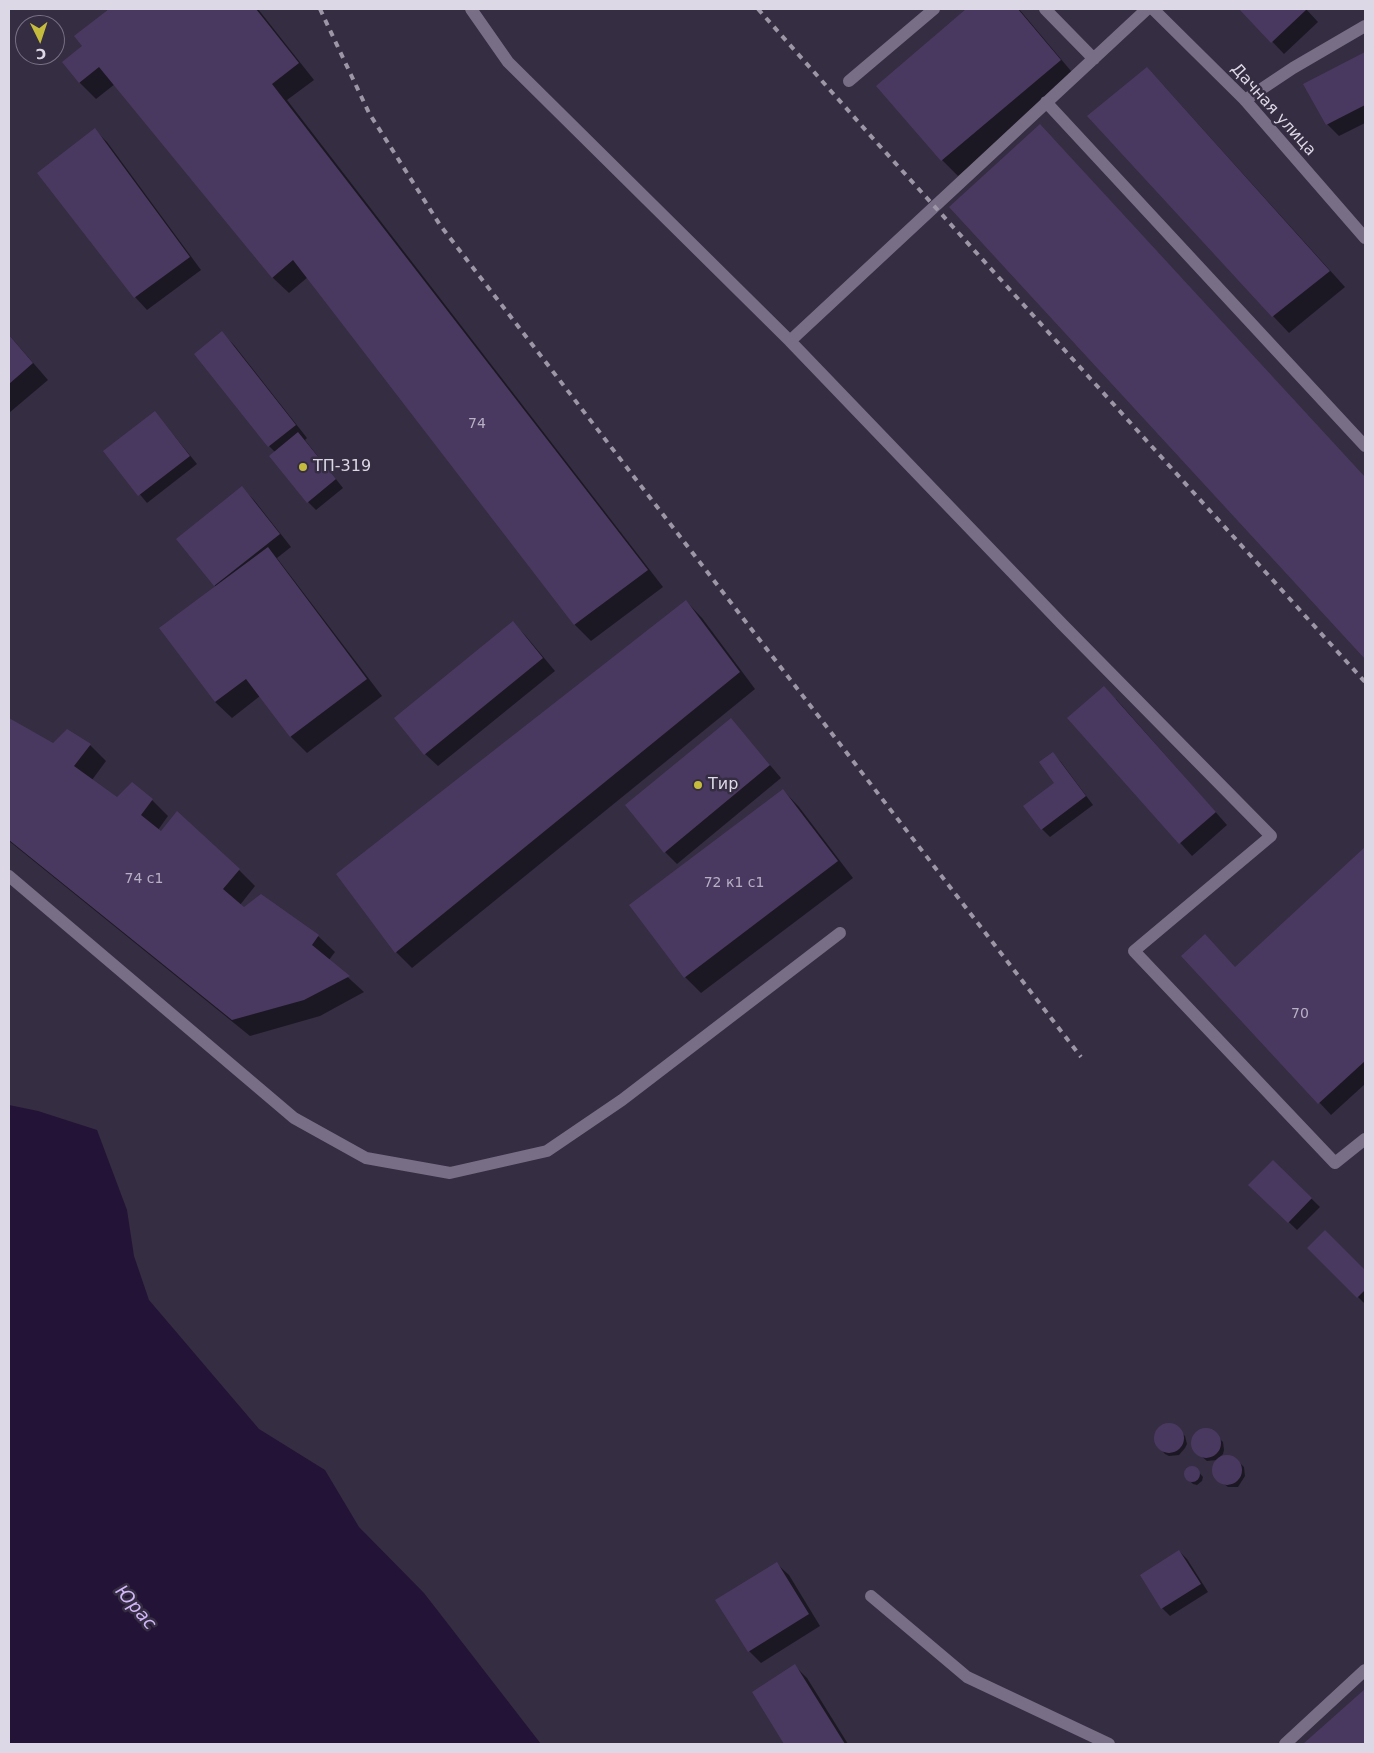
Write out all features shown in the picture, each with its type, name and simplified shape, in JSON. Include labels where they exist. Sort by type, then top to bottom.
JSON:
[{"type":"street","points":[[471,9],[508,62],[790,341],[1062,624],[1271,836],[1134,951],[1335,1162],[1365,1138]]},
{"type":"street","points":[[849,80],[934,9]]},
{"type":"street","points":[[1045,9],[1094,59]]},
{"type":"street","points":[[790,341],[1147,9]]},
{"type":"street","name":"Дачная улица","points":[[1153,9],[1245,100],[1365,238]]},
{"type":"street","points":[[1245,100],[1293,68],[1365,26]]},
{"type":"street","points":[[1046,102],[1365,446]]},
{"type":"street","points":[[9,876],[294,1118],[366,1158],[450,1172],[547,1152],[622,1100],[840,933]]},
{"type":"street","points":[[872,1596],[966,1677],[1109,1744]]},
{"type":"street","points":[[1285,1744],[1365,1670]]},
{"type":"water","name":"Юрас","points":[[9,1105],[38,1111],[97,1130],[127,1210],[134,1256],[149,1300],[259,1429],[325,1470],[359,1527],[424,1593],[541,1744],[9,1744]]},
{"type":"building","points":[[109,9],[256,9],[299,63],[272,84],[648,570],[574,625],[293,260],[272,278],[99,67],[79,83],[64,65],[65,60],[82,46],[74,36]]},
{"type":"building","points":[[966,9],[1018,9],[1061,60],[941,161],[876,86]]},
{"type":"building","points":[[1239,9],[1307,9],[1271,43]]},
{"type":"building","points":[[1365,52],[1365,105],[1326,125],[1303,84]]},
{"type":"building","points":[[1147,67],[1330,271],[1272,317],[1087,116]]},
{"type":"building","points":[[1040,124],[1365,477],[1365,659],[949,207]]},
{"type":"building","points":[[95,128],[190,257],[134,298],[37,173]]},
{"type":"building","points":[[222,331],[296,425],[268,447],[194,354]]},
{"type":"building","points":[[9,335],[33,363],[9,384]]},
{"type":"building","points":[[155,411],[190,456],[138,496],[103,451]]},
{"type":"building","name":"ТП-319","points":[[298,432],[336,479],[307,503],[269,456]]},
{"type":"building","points":[[242,486],[280,534],[214,586],[176,539]]},
{"type":"building","points":[[268,547],[367,679],[290,737],[246,679],[215,702],[159,628]]},
{"type":"building","points":[[686,600],[740,672],[395,953],[336,874]]},
{"type":"building","points":[[513,621],[543,658],[424,755],[394,718]]},
{"type":"building","points":[[1104,686],[1216,812],[1179,844],[1067,718]]},
{"type":"building","points":[[9,718],[53,743],[67,729],[91,744],[74,766],[117,797],[132,782],[153,799],[141,815],[161,831],[177,811],[240,869],[223,889],[244,907],[261,894],[319,935],[312,945],[350,976],[304,1000],[232,1020],[9,840]]},
{"type":"building","name":"Тир","points":[[731,718],[770,765],[664,853],[625,805]]},
{"type":"building","points":[[1053,752],[1086,796],[1041,830],[1023,806],[1054,783],[1039,762]]},
{"type":"building","points":[[783,789],[838,861],[684,978],[629,905]]},
{"type":"building","points":[[1365,847],[1365,1061],[1318,1104],[1181,956],[1205,934],[1235,967]]},
{"type":"building","points":[[1273,1160],[1312,1198],[1288,1223],[1248,1185]]},
{"type":"building","points":[[1325,1230],[1365,1270],[1365,1290],[1357,1298],[1307,1248]]},
{"type":"building","points":[[1169,1423],[1175,1424],[1183,1432],[1183,1444],[1175,1452],[1169,1453],[1163,1452],[1155,1444],[1154,1438],[1155,1432],[1163,1424]]},
{"type":"building","points":[[1206,1428],[1212,1429],[1220,1437],[1220,1449],[1212,1457],[1206,1458],[1200,1457],[1192,1449],[1191,1443],[1192,1437],[1200,1429]]},
{"type":"building","points":[[1227,1455],[1233,1456],[1241,1464],[1241,1476],[1233,1484],[1227,1485],[1221,1484],[1213,1476],[1212,1470],[1213,1464],[1221,1456]]},
{"type":"building","points":[[1192,1466],[1200,1474],[1192,1482],[1184,1474]]},
{"type":"building","points":[[1179,1550],[1201,1584],[1161,1609],[1140,1575]]},
{"type":"building","points":[[777,1562],[809,1614],[748,1652],[715,1600]]},
{"type":"building","points":[[795,1664],[845,1744],[784,1744],[752,1692]]},
{"type":"building","points":[[1365,1689],[1365,1744],[1303,1744]]},
{"type":"railway","points":[[320,9],[369,113],[440,225],[1081,1057]]},
{"type":"railway","points":[[758,9],[1365,682]]},
{"type":"place","name":"ТП-319","points":[[303,467]]},
{"type":"place","name":"Тир","points":[[698,785]]}]
